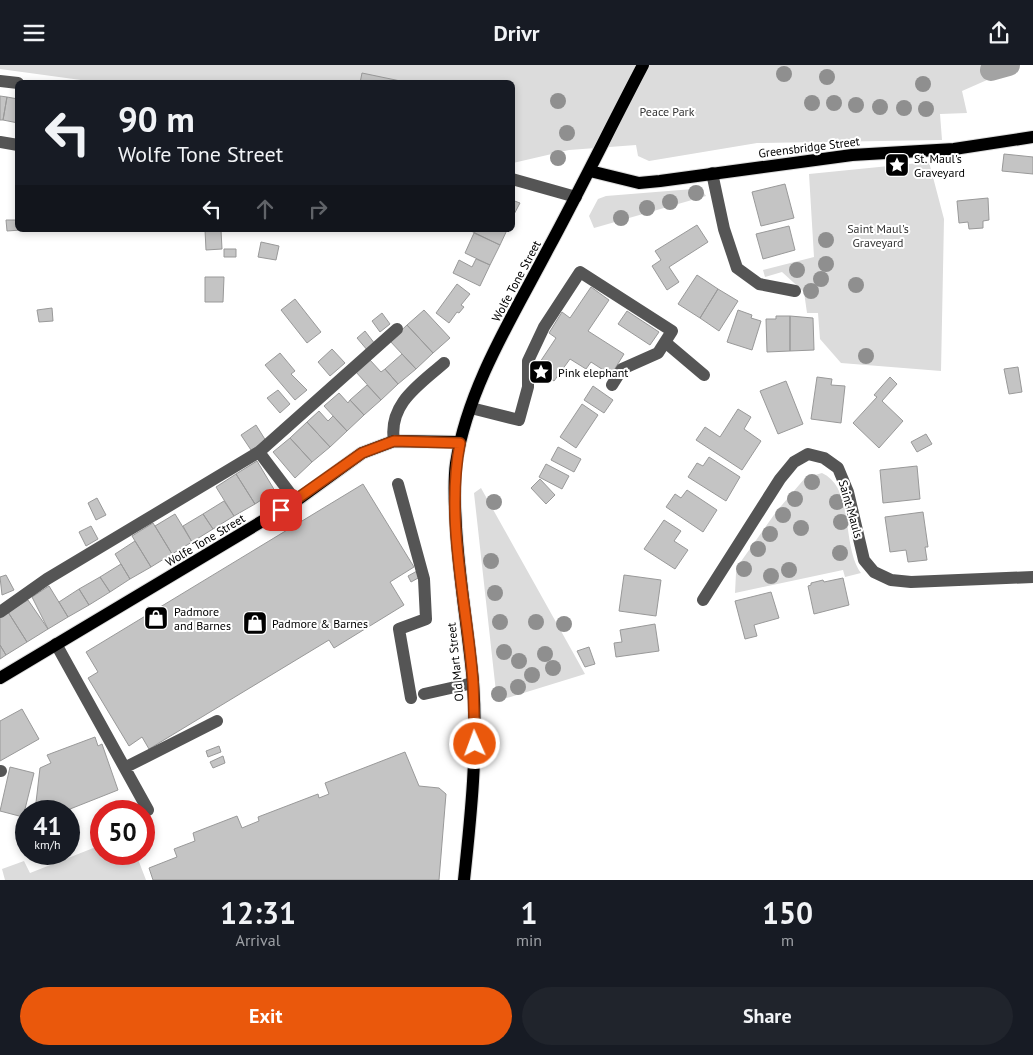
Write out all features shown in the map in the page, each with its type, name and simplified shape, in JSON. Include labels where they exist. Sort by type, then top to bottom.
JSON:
[{"type":"main road","name":"Wolfe Tone Street","points":[[0,678],[296,501],[362,453],[394,441],[460,443],[471,408],[503,335],[590,171],[643,65]]},
{"type":"main road","name":"Greensbridge Street","points":[[590,171],[639,183],[852,155],[954,149],[1033,137]]},
{"type":"main road","name":"Old Mart Street","points":[[460,443],[456,465],[455,507],[459,568],[473,683],[475,744],[464,880]]},
{"type":"street","points":[[0,81],[15,83]]},
{"type":"street","points":[[0,142],[15,144]]},
{"type":"street","points":[[712,173],[724,229],[737,268],[759,284],[795,291]]},
{"type":"street","points":[[515,180],[576,197]]},
{"type":"street","points":[[471,408],[519,420],[528,387],[528,361],[544,327],[580,272],[672,331],[658,353],[622,369],[612,385]]},
{"type":"street","points":[[0,612],[47,579],[259,452],[397,329]]},
{"type":"street","points":[[665,342],[704,375]]},
{"type":"street","points":[[394,441],[392,429],[394,416],[401,402],[444,363]]},
{"type":"street","points":[[259,452],[296,501]]},
{"type":"street","name":"Saint Mauls","points":[[703,600],[780,479],[794,462],[808,454],[824,458],[838,468],[848,492],[864,560],[874,573],[891,579],[911,582],[1033,577]]},
{"type":"street","points":[[398,484],[424,579],[426,619],[399,629],[410,698]]},
{"type":"street","points":[[56,644],[143,800]]},
{"type":"street","points":[[424,694],[473,683]]},
{"type":"street","points":[[126,767],[217,721]]},
{"type":"green space","name":"Peace Park","points":[[0,65],[991,65],[985,69],[987,80],[962,91],[967,113],[940,114],[942,140],[757,143],[649,161],[638,156],[636,145],[569,150],[515,163],[515,80],[81,80],[0,69]]},
{"type":"green space","name":"Saint Maul's Graveyard","points":[[929,162],[944,219],[941,371],[841,363],[820,339],[818,313],[807,313],[804,292],[782,272],[765,277],[763,270],[814,257],[809,174]]},
{"type":"green space","points":[[693,189],[702,190],[706,196],[594,228],[589,216],[598,199],[606,196]]},
{"type":"green space","points":[[822,473],[832,480],[839,491],[844,504],[851,548],[861,573],[845,577],[843,570],[735,593],[736,573],[742,560],[776,512],[805,478]]},
{"type":"green space","points":[[481,488],[585,674],[497,701],[474,493]]},
{"type":"green space","points":[[90,849],[90,865],[140,865],[146,880],[5,880],[2,869],[15,864],[26,865],[30,873],[50,865],[80,865],[80,853]]},
{"type":"building","points":[[362,73],[396,80],[361,80]]},
{"type":"building","points":[[0,96],[7,97],[3,120],[0,120]]},
{"type":"building","points":[[7,97],[15,98],[15,122],[3,120]]},
{"type":"building","points":[[1004,154],[1033,157],[1033,174],[1002,171]]},
{"type":"building","points":[[785,184],[794,218],[761,226],[752,192]]},
{"type":"building","points":[[988,198],[989,220],[983,221],[983,228],[969,229],[968,222],[959,223],[957,201]]},
{"type":"building","points":[[515,201],[520,203],[515,212]]},
{"type":"building","points":[[6,220],[15,220],[15,230],[7,231]]},
{"type":"building","points":[[697,225],[708,242],[669,267],[679,282],[667,290],[652,266],[661,260],[655,251]]},
{"type":"building","points":[[789,226],[795,250],[763,259],[756,234]]},
{"type":"building","points":[[205,232],[221,232],[222,249],[206,250]]},
{"type":"building","points":[[473,232],[506,232],[500,245]]},
{"type":"building","points":[[474,233],[500,245],[490,265],[465,253]]},
{"type":"building","points":[[261,242],[279,246],[276,260],[258,257]]},
{"type":"building","points":[[224,249],[236,249],[236,257],[224,257]]},
{"type":"building","points":[[476,259],[490,265],[480,286],[453,273],[459,260],[472,267]]},
{"type":"building","points":[[697,275],[718,289],[700,318],[678,304]]},
{"type":"building","points":[[205,277],[224,277],[223,302],[205,302]]},
{"type":"building","points":[[457,284],[470,294],[461,305],[464,307],[459,313],[457,312],[449,323],[436,313]]},
{"type":"building","points":[[591,287],[609,300],[588,331],[624,354],[611,375],[591,362],[586,369],[570,359],[554,381],[536,368],[556,338],[549,333],[562,312],[570,318]]},
{"type":"building","points":[[718,289],[738,301],[719,331],[700,318]]},
{"type":"building","points":[[295,299],[321,332],[307,343],[281,310]]},
{"type":"building","points":[[52,308],[53,321],[39,322],[37,310]]},
{"type":"building","points":[[424,310],[450,338],[433,353],[407,325]]},
{"type":"building","points":[[738,310],[752,315],[751,318],[761,321],[752,350],[727,342]]},
{"type":"building","points":[[627,311],[659,332],[650,345],[618,324]]},
{"type":"building","points":[[382,313],[390,324],[380,332],[372,321]]},
{"type":"building","points":[[776,316],[790,316],[790,351],[767,352],[766,319],[776,319]]},
{"type":"building","points":[[790,316],[813,318],[814,350],[790,351]]},
{"type":"building","points":[[407,325],[433,353],[416,369],[390,341]]},
{"type":"building","points":[[365,331],[375,344],[368,351],[357,338]]},
{"type":"building","points":[[332,349],[345,363],[330,376],[318,362]]},
{"type":"building","points":[[280,353],[295,371],[291,374],[307,390],[295,400],[265,365]]},
{"type":"building","points":[[402,354],[416,369],[398,384],[385,369]]},
{"type":"building","points":[[370,360],[381,372],[385,369],[398,384],[381,400],[356,372]]},
{"type":"building","points":[[1018,367],[1022,392],[1009,394],[1004,369]]},
{"type":"building","points":[[817,377],[832,379],[831,385],[845,386],[841,423],[811,419]]},
{"type":"building","points":[[890,377],[897,384],[882,401],[903,421],[879,448],[853,423],[877,397],[874,395]]},
{"type":"building","points":[[786,381],[803,424],[778,434],[760,391]]},
{"type":"building","points":[[367,385],[381,400],[364,415],[350,400]]},
{"type":"building","points":[[593,386],[613,400],[604,413],[584,400]]},
{"type":"building","points":[[278,390],[290,404],[280,413],[267,398]]},
{"type":"building","points":[[339,393],[348,403],[350,400],[364,415],[347,431],[324,406]]},
{"type":"building","points":[[582,404],[598,415],[576,448],[560,437]]},
{"type":"building","points":[[738,409],[751,417],[744,429],[761,441],[742,470],[696,440],[705,427],[720,437]]},
{"type":"building","points":[[319,411],[328,421],[333,416],[347,431],[330,447],[307,422]]},
{"type":"building","points":[[307,422],[330,447],[312,462],[290,438]]},
{"type":"building","points":[[256,425],[266,441],[251,450],[241,435]]},
{"type":"building","points":[[926,434],[932,444],[917,452],[911,442]]},
{"type":"building","points":[[290,438],[312,462],[295,478],[273,452]]},
{"type":"building","points":[[558,447],[581,459],[574,472],[551,460]]},
{"type":"building","points":[[709,457],[740,477],[726,501],[688,477],[697,463],[703,466]]},
{"type":"building","points":[[257,461],[275,491],[255,504],[236,474]]},
{"type":"building","points":[[546,464],[569,476],[562,489],[539,477]]},
{"type":"building","points":[[917,466],[920,499],[883,503],[880,470]]},
{"type":"building","points":[[236,474],[255,504],[234,516],[216,487]]},
{"type":"building","points":[[540,479],[555,495],[546,504],[531,488]]},
{"type":"building","name":"Padmore & Barnes","points":[[363,484],[414,567],[390,582],[404,605],[334,648],[329,640],[149,749],[142,737],[129,746],[88,678],[98,672],[86,652]]},
{"type":"building","points":[[687,490],[717,510],[703,532],[666,507],[675,494],[681,498]]},
{"type":"building","points":[[97,498],[106,515],[96,520],[88,503]]},
{"type":"building","points":[[224,501],[234,516],[213,529],[203,514]]},
{"type":"building","points":[[923,512],[928,547],[925,547],[927,560],[908,562],[906,550],[890,552],[885,517]]},
{"type":"building","points":[[175,514],[192,542],[172,554],[155,526]]},
{"type":"building","points":[[203,514],[213,529],[192,542],[183,526]]},
{"type":"building","points":[[664,520],[681,531],[674,541],[688,550],[675,569],[644,549]]},
{"type":"building","points":[[153,523],[172,554],[151,567],[132,536]]},
{"type":"building","points":[[91,526],[98,539],[86,546],[79,532]]},
{"type":"building","points":[[135,541],[151,567],[130,579],[115,554]]},
{"type":"building","points":[[121,564],[130,579],[110,592],[100,577]]},
{"type":"building","points":[[417,571],[420,577],[411,582],[408,576]]},
{"type":"building","points":[[6,575],[14,590],[2,595],[0,577]]},
{"type":"building","points":[[624,575],[661,580],[656,616],[619,611]]},
{"type":"building","points":[[100,577],[110,592],[89,605],[79,589]]},
{"type":"building","points":[[843,578],[849,605],[814,614],[808,586],[811,583],[823,580],[824,582]]},
{"type":"building","points":[[49,586],[68,617],[48,629],[32,597]]},
{"type":"building","points":[[79,589],[89,605],[68,617],[59,602]]},
{"type":"building","points":[[771,592],[779,618],[754,625],[757,636],[745,639],[735,601]]},
{"type":"building","points":[[28,600],[48,629],[27,642],[8,612]]},
{"type":"building","points":[[8,612],[27,642],[6,655],[0,645],[0,617]]},
{"type":"building","points":[[655,624],[659,651],[616,657],[614,643],[622,642],[620,630]]},
{"type":"building","points":[[0,645],[6,655],[0,659]]},
{"type":"building","points":[[589,647],[595,664],[585,667],[577,651]]},
{"type":"building","points":[[22,709],[39,739],[0,761],[0,721]]},
{"type":"building","points":[[95,737],[98,746],[102,744],[118,790],[80,805],[80,800],[36,800],[40,768],[51,763],[47,755]]},
{"type":"building","points":[[219,746],[221,752],[208,757],[206,751]]},
{"type":"building","points":[[405,752],[419,786],[439,788],[446,794],[439,880],[153,880],[149,868],[177,857],[174,849],[195,841],[193,833],[237,816],[242,828],[259,821],[258,817],[318,794],[319,798],[329,794],[325,783]]},
{"type":"building","points":[[223,756],[225,763],[213,768],[210,762]]},
{"type":"building","points":[[10,767],[34,773],[27,800],[15,800],[15,815],[0,811]]},
{"type":"waterway","points":[[991,70],[1009,65]]},
{"type":"place","name":"St. Maul's Graveyard","points":[[897,165]]},
{"type":"place","name":"Pink elephant","points":[[541,372]]},
{"type":"place","name":"Padmore and Barnes","points":[[156,618]]},
{"type":"place","name":"Padmore & Barnes","points":[[255,623]]},
{"type":"route","points":[[281,510],[362,453],[394,441],[460,443],[456,465],[455,507],[459,568],[473,683],[475,744]]}]
